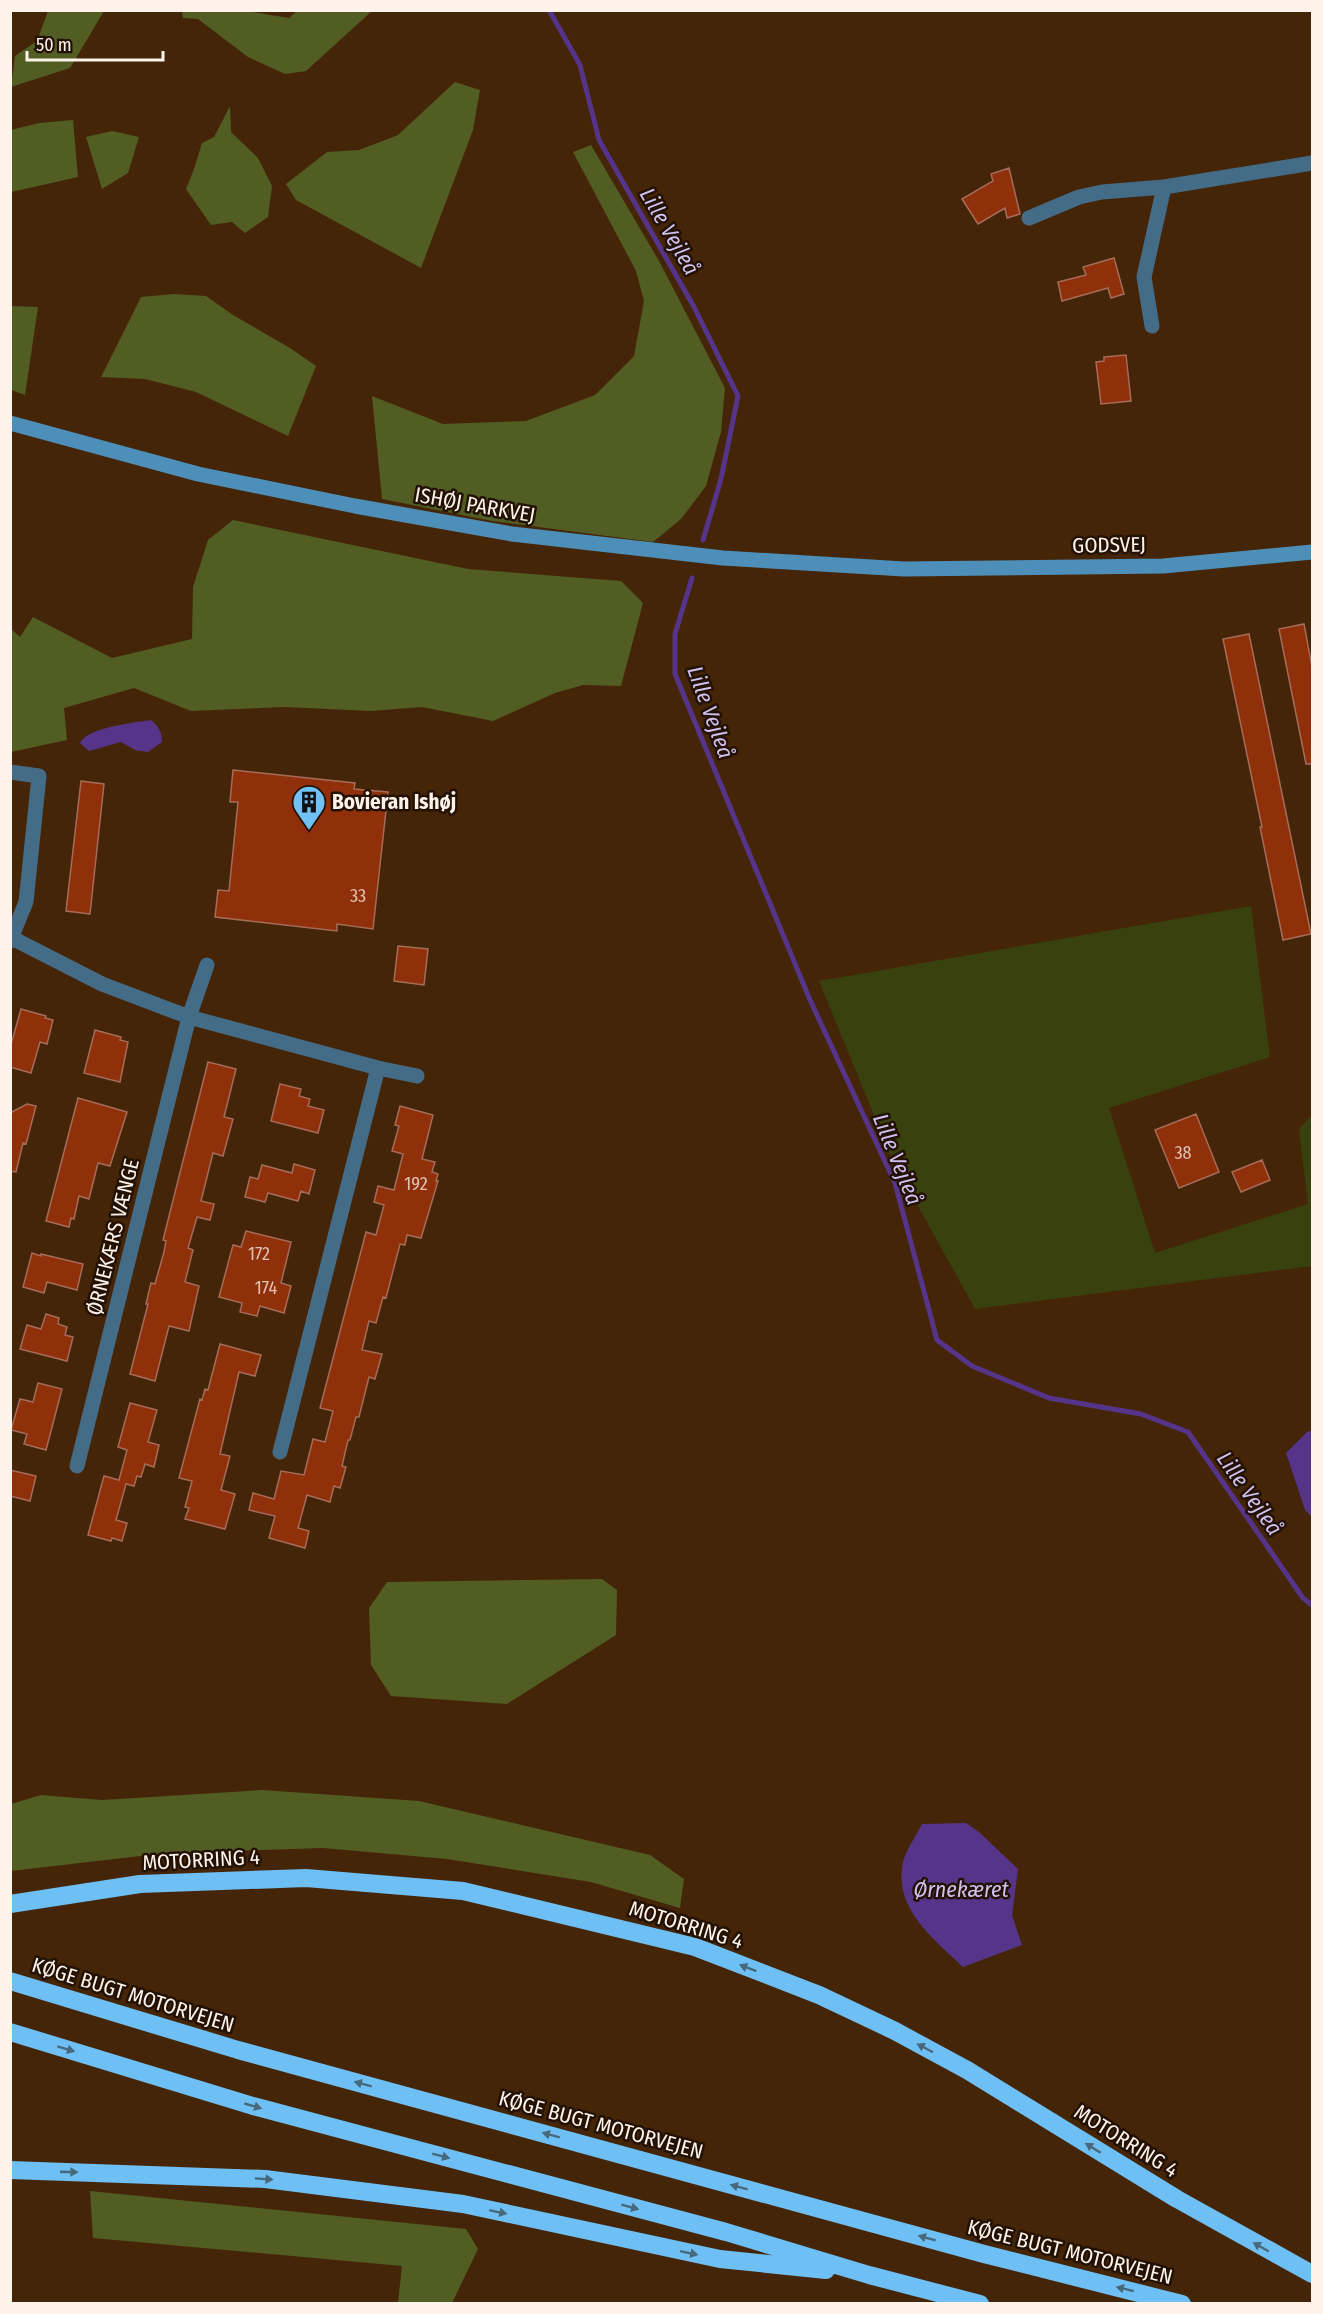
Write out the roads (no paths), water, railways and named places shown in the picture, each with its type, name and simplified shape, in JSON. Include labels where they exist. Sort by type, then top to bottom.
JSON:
[{"type":"highway","name":"MOTORRING 4","points":[[10,1904],[140,1884],[306,1878],[463,1891],[694,1947],[819,1995],[895,2031],[967,2070],[1177,2199],[1312,2274]]},
{"type":"highway","name":"KØGE BUGT MOTORVEJEN","points":[[10,1981],[261,2056],[984,2254],[1182,2304]]},
{"type":"highway","points":[[10,2032],[253,2106],[726,2232],[869,2275],[980,2304]]},
{"type":"highway","points":[[10,2170],[276,2180],[463,2204],[720,2259],[869,2275]]},
{"type":"street","points":[[1029,218],[1079,197],[1102,192],[1164,187],[1312,163]]},
{"type":"street","points":[[1152,326],[1144,277],[1164,187]]},
{"type":"street","name":"ISHØJ PARKVEJ","points":[[10,418],[46,432]]},
{"type":"street","name":"ISHØJ PARKVEJ","points":[[10,423],[198,474],[512,534],[723,558],[904,569]]},
{"type":"street","name":"GODSVEJ","points":[[904,569],[1162,566],[1312,552]]},
{"type":"street","points":[[10,772],[39,776],[26,902],[11,939],[102,984],[189,1017],[378,1068],[417,1076]]},
{"type":"street","name":"ØRNEKÆRS VÆNGE","points":[[77,1466],[189,1017],[207,965]]},
{"type":"street","points":[[280,1452],[378,1068]]},
{"type":"water","points":[[151,720],[160,730],[162,742],[148,752],[135,750],[121,742],[89,751],[80,743],[101,729]]},
{"type":"water","points":[[1312,1430],[1312,1517],[1305,1510],[1286,1453],[1307,1432]]},
{"type":"water","name":"Ørnekæret","points":[[966,1823],[979,1832],[1018,1869],[1012,1915],[1022,1945],[963,1967],[918,1922],[904,1894],[902,1879],[904,1857],[922,1824]]},
{"type":"waterway","name":"Lille Vejleå","points":[[549,10],[580,65],[599,140],[694,307],[738,396],[721,479],[703,540]]},
{"type":"waterway","name":"Lille Vejleå","points":[[692,578],[675,634],[675,674],[810,1000],[895,1183],[937,1340],[972,1366],[1049,1398],[1141,1414],[1188,1432],[1303,1598],[1312,1605]]},
{"type":"place","name":"Bovieran Ishøj","points":[[309,831]]}]
